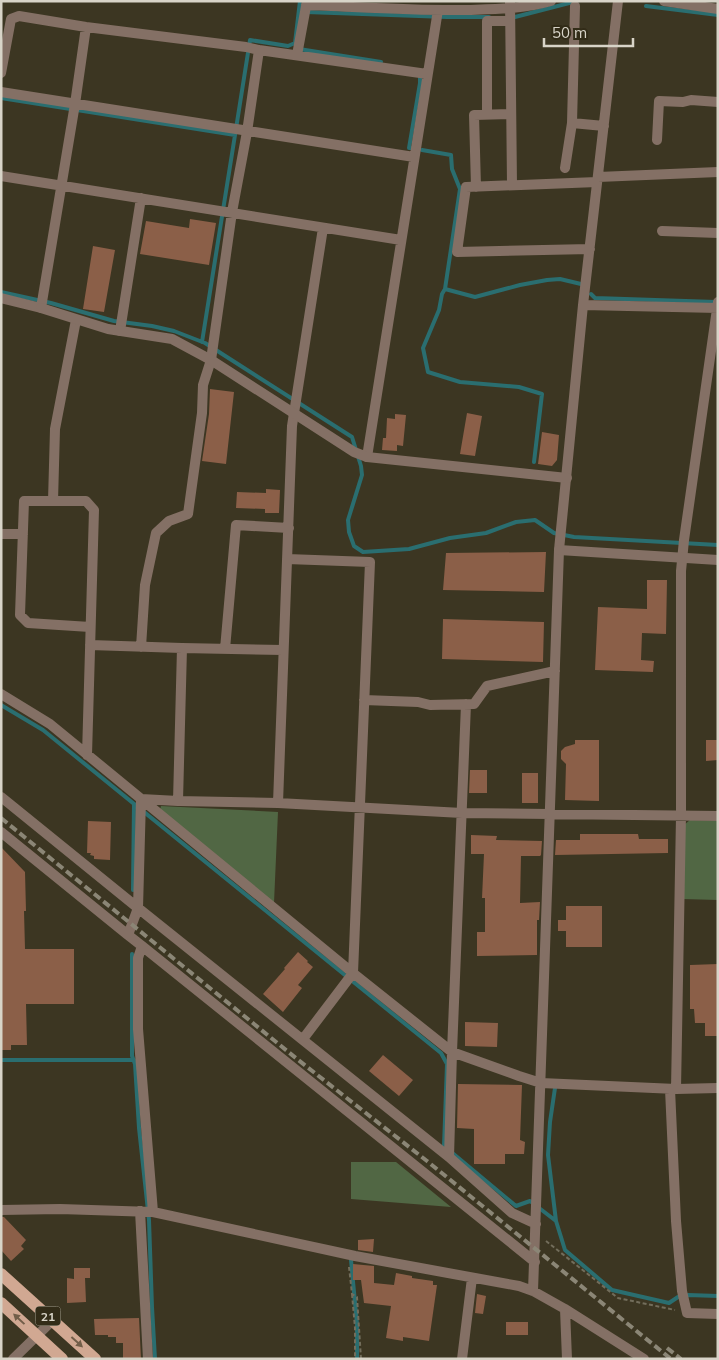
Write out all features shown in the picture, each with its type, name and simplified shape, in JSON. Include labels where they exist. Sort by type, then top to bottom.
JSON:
[{"type":"main road","name":"21","points":[[1,1274],[95,1359]]},
{"type":"main road","name":"21","points":[[1,1303],[62,1359]]},
{"type":"street","points":[[487,115],[487,21],[551,1]]},
{"type":"street","points":[[533,1291],[559,550],[583,305],[618,1]]},
{"type":"street","points":[[664,1],[718,8]]},
{"type":"street","points":[[298,51],[306,8],[422,6],[437,15],[510,13]]},
{"type":"street","points":[[565,168],[572,122],[575,6]]},
{"type":"street","points":[[510,13],[512,185]]},
{"type":"street","points":[[360,454],[401,240],[414,157],[422,74],[437,15]]},
{"type":"street","points":[[1,73],[12,19],[19,16],[252,49],[298,51],[422,74]]},
{"type":"street","points":[[42,303],[86,27]]},
{"type":"street","points":[[141,647],[145,585],[156,533],[169,521],[188,514],[202,413],[203,385],[212,352],[226,211],[252,49]]},
{"type":"street","points":[[1,92],[74,108],[414,157]]},
{"type":"street","points":[[657,140],[659,101],[683,102],[691,100],[718,102]]},
{"type":"street","points":[[476,187],[474,115],[511,114]]},
{"type":"street","points":[[572,122],[604,126]]},
{"type":"street","points":[[590,249],[457,252],[466,187],[718,172]]},
{"type":"street","points":[[1,176],[401,240]]},
{"type":"street","points":[[121,325],[141,198]]},
{"type":"street","points":[[278,803],[292,426],[324,228]]},
{"type":"street","points":[[662,231],[718,233]]},
{"type":"street","points":[[1,298],[42,303],[76,320],[108,329],[121,325],[212,352],[295,405],[360,454],[567,478]]},
{"type":"street","points":[[583,305],[717,305],[682,558],[681,816],[673,1089],[676,1221],[683,1295],[687,1313],[718,1314]]},
{"type":"street","points":[[53,500],[55,429],[76,320]]},
{"type":"street","points":[[87,755],[94,510],[86,501],[24,501],[20,615],[28,623],[90,627]]},
{"type":"street","points":[[225,649],[236,525],[289,528]]},
{"type":"street","points":[[1,534],[23,534]]},
{"type":"street","points":[[559,550],[718,560]]},
{"type":"street","points":[[287,559],[370,562],[360,807],[350,977],[303,1039]]},
{"type":"street","points":[[90,645],[283,650]]},
{"type":"street","points":[[178,801],[182,648]]},
{"type":"street","points":[[364,700],[418,702],[430,705],[474,704],[486,686],[555,671]]},
{"type":"street","points":[[1,694],[50,724],[87,755],[141,806],[350,977],[452,1052],[540,1082],[673,1089],[718,1088]]},
{"type":"street","points":[[449,1153],[466,704]]},
{"type":"street","points":[[1,797],[138,908],[449,1153],[512,1213],[536,1228]]},
{"type":"street","points":[[141,806],[178,801],[278,803],[462,812],[718,816]]},
{"type":"street","points":[[128,935],[138,908],[141,806]]},
{"type":"street","points":[[1,832],[535,1262]]},
{"type":"street","points":[[142,946],[138,958],[138,1029],[146,1212],[148,1359]]},
{"type":"street","points":[[1,1210],[60,1209],[146,1212],[348,1254],[519,1286],[533,1291],[565,1309],[644,1359]]},
{"type":"street","points":[[462,1359],[472,1278]]},
{"type":"street","points":[[565,1309],[567,1359]]},
{"type":"street","points":[[13,1359],[53,1320]]},
{"type":"path","points":[[536,1228],[618,1298],[687,1313]]},
{"type":"path","points":[[348,1254],[354,1295],[355,1359]]},
{"type":"path","points":[[354,1295],[357,1297],[361,1359]]},
{"type":"green space","points":[[161,806],[278,812],[274,903],[160,810]]},
{"type":"green space","points":[[690,820],[718,821],[718,900],[682,899],[684,825]]},
{"type":"green space","points":[[351,1162],[396,1162],[451,1207],[351,1199]]},
{"type":"building","points":[[190,219],[216,223],[209,265],[140,254],[146,221],[189,228]]},
{"type":"building","points":[[93,246],[115,250],[104,312],[83,309]]},
{"type":"building","points":[[210,389],[234,392],[226,464],[202,461],[209,414]]},
{"type":"building","points":[[467,413],[482,416],[475,456],[460,454]]},
{"type":"building","points":[[395,414],[406,415],[403,446],[397,445],[397,451],[382,450],[383,438],[386,438],[387,418],[395,419]]},
{"type":"building","points":[[542,432],[559,435],[557,460],[552,466],[538,464]]},
{"type":"building","points":[[266,489],[280,490],[279,513],[265,513],[265,509],[236,508],[237,492],[266,493]]},
{"type":"building","points":[[546,552],[544,592],[443,590],[446,553]]},
{"type":"building","points":[[647,580],[667,580],[666,634],[642,633],[641,660],[654,661],[653,672],[595,670],[598,607],[647,609]]},
{"type":"building","points":[[443,619],[544,622],[543,662],[442,659]]},
{"type":"building","points":[[575,740],[599,740],[599,801],[565,800],[566,764],[561,759],[561,751],[565,747],[575,744]]},
{"type":"building","points":[[706,740],[718,740],[718,760],[706,761]]},
{"type":"building","points":[[470,770],[487,770],[487,793],[469,793]]},
{"type":"building","points":[[522,773],[538,773],[538,803],[522,803]]},
{"type":"building","points":[[88,821],[111,822],[110,860],[94,859],[94,856],[90,855],[91,853],[87,853]]},
{"type":"building","points":[[580,834],[638,834],[639,839],[668,839],[668,853],[555,855],[556,840],[580,840]]},
{"type":"building","points":[[471,835],[497,836],[496,840],[542,841],[540,856],[521,856],[520,903],[540,902],[539,920],[537,920],[537,955],[477,956],[477,932],[485,932],[485,898],[482,898],[484,854],[471,854]]},
{"type":"building","points":[[1,847],[25,872],[25,949],[74,949],[74,1004],[26,1004],[27,1045],[11,1045],[11,1050],[2,1050]]},
{"type":"building","points":[[566,906],[602,906],[602,947],[566,947],[566,931],[558,931],[558,920],[566,920]]},
{"type":"building","points":[[298,952],[313,967],[298,985],[302,988],[283,1012],[263,994]]},
{"type":"building","points":[[718,964],[718,1036],[705,1036],[705,1023],[695,1023],[694,1009],[690,1009],[690,965]]},
{"type":"building","points":[[465,1022],[498,1023],[497,1047],[465,1046]]},
{"type":"building","points":[[383,1055],[413,1080],[399,1096],[369,1071]]},
{"type":"building","points":[[458,1084],[522,1085],[520,1140],[525,1142],[524,1154],[505,1154],[505,1164],[474,1164],[474,1129],[457,1128]]},
{"type":"building","points":[[1,1217],[4,1217],[26,1240],[21,1246],[24,1249],[11,1261],[1,1250]]},
{"type":"building","points":[[374,1239],[373,1252],[358,1250],[358,1240]]},
{"type":"building","points":[[353,1264],[374,1266],[374,1283],[394,1285],[396,1273],[412,1276],[412,1278],[433,1281],[433,1285],[437,1285],[429,1341],[403,1337],[403,1341],[386,1338],[391,1306],[364,1303],[361,1280],[353,1280]]},
{"type":"building","points":[[74,1268],[90,1268],[90,1278],[85,1278],[86,1302],[67,1303],[67,1278],[74,1279]]},
{"type":"building","points":[[477,1294],[486,1296],[483,1314],[475,1313]]},
{"type":"building","points":[[139,1318],[141,1359],[123,1359],[123,1343],[116,1343],[116,1337],[95,1335],[94,1319]]},
{"type":"building","points":[[506,1322],[528,1322],[528,1335],[506,1335]]},
{"type":"waterway","points":[[1,98],[235,135],[250,40],[288,46],[295,43],[300,1]]},
{"type":"waterway","points":[[511,16],[515,17],[577,1]]},
{"type":"waterway","points":[[646,6],[718,15]]},
{"type":"waterway","points":[[306,12],[489,17]]},
{"type":"waterway","points":[[299,49],[381,62]]},
{"type":"waterway","points":[[411,148],[409,148],[420,74]]},
{"type":"waterway","points":[[202,342],[235,135]]},
{"type":"waterway","points":[[422,150],[451,155],[452,169],[460,189],[445,289],[475,297],[547,280],[560,279],[581,284]]},
{"type":"waterway","points":[[445,289],[442,294],[439,310],[423,348],[428,372],[460,382],[519,387],[542,394],[534,462]]},
{"type":"waterway","points":[[1,292],[51,303],[114,321],[174,331],[205,343],[352,437],[362,475],[348,520],[349,532],[354,546],[363,552],[409,549],[450,538],[486,533],[516,522],[535,520],[554,533],[574,537],[718,545]]},
{"type":"waterway","points":[[591,294],[595,298],[716,302]]},
{"type":"waterway","points":[[1,705],[43,730],[441,1053],[447,1064],[444,1146],[516,1206],[530,1201],[556,1221]]},
{"type":"waterway","points":[[133,890],[134,804]]},
{"type":"waterway","points":[[132,954],[132,1056],[135,1064],[139,1128],[149,1220],[155,1359]]},
{"type":"waterway","points":[[1,1060],[134,1060]]},
{"type":"waterway","points":[[555,1088],[548,1155],[556,1221],[565,1250],[612,1290],[669,1303],[678,1297],[688,1295],[718,1296]]},
{"type":"waterway","points":[[351,1260],[357,1324],[357,1359]]},
{"type":"railway","points":[[1,818],[297,1059],[427,1161],[671,1359]]},
{"type":"railway","points":[[667,1348],[681,1359]]}]
